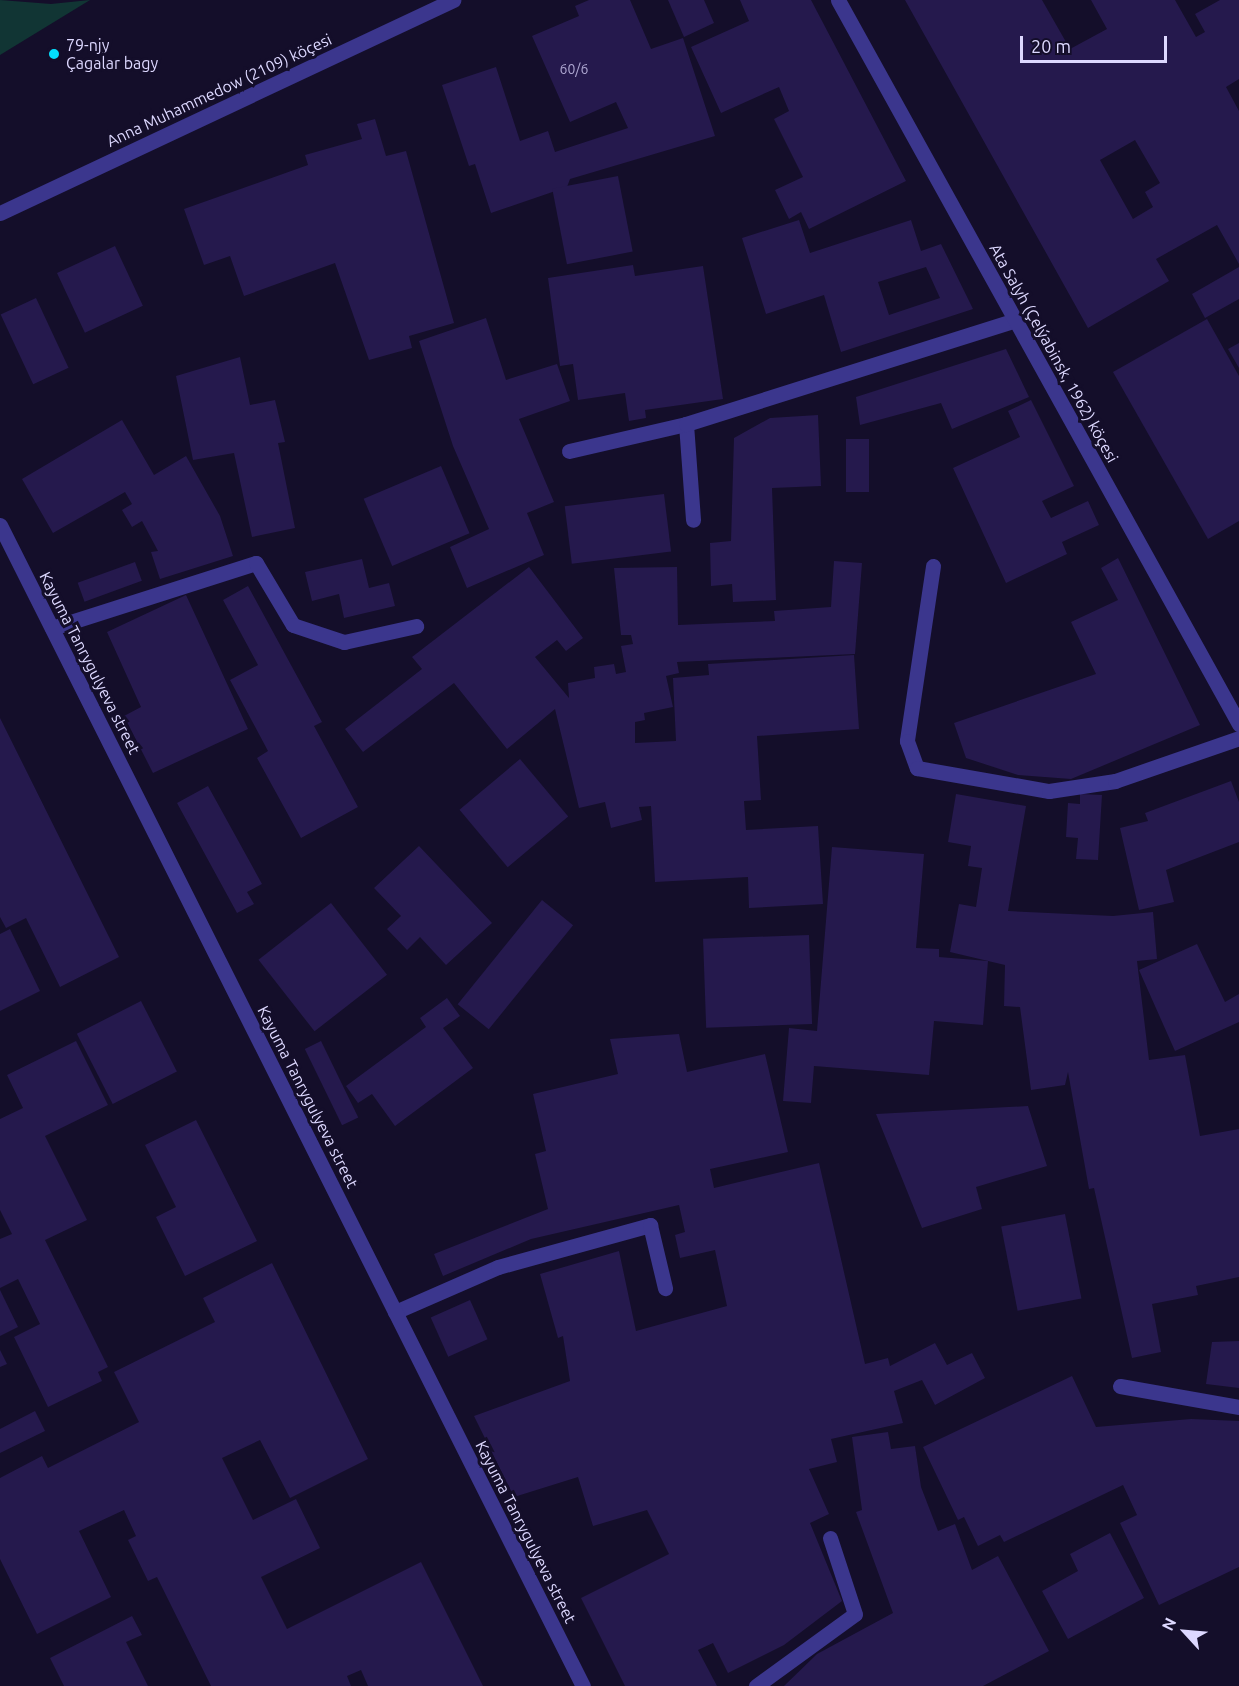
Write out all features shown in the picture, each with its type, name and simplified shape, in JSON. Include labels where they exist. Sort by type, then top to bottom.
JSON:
[{"type":"street","name":"Anna Muhammedow (2109) köçesi","points":[[0,213],[453,0]]},
{"type":"street","name":"Ata Salyh (Çelýabinsk, 1962) köçesi","points":[[838,0],[1239,724]]},
{"type":"street","points":[[569,451],[686,424],[1015,320]]},
{"type":"street","points":[[686,424],[693,520]]},
{"type":"street","name":"Kayuma Tanrygulyeva street","points":[[0,525],[583,1686]]},
{"type":"street","points":[[52,628],[256,562],[293,625],[344,642],[416,626]]},
{"type":"street","points":[[933,566],[907,741],[917,768],[1049,791],[1115,781],[1239,738]]},
{"type":"street","points":[[395,1312],[498,1267],[650,1225],[664,1288]]},
{"type":"street","points":[[1120,1386],[1239,1407]]},
{"type":"street","points":[[756,1686],[855,1614],[830,1538]]},
{"type":"green space","points":[[0,0],[51,4],[90,0],[0,55]]},
{"type":"building","points":[[589,0],[630,0],[651,49],[683,38],[715,136],[570,179],[567,187],[491,213],[475,164],[469,166],[442,85],[496,67],[520,141],[548,131],[555,152],[628,128],[616,102],[570,122],[532,36],[579,16],[575,6]]},
{"type":"building","points":[[668,0],[704,0],[714,23],[684,37]]},
{"type":"building","points":[[740,0],[811,0],[906,181],[809,229],[801,212],[789,219],[775,190],[803,177],[774,119],[789,111],[779,87],[721,113],[691,47],[749,21]]},
{"type":"building","points":[[905,0],[1042,0],[1070,49],[1107,29],[1091,0],[1175,0],[1196,37],[1205,32],[1195,14],[1220,0],[1239,0],[1239,79],[1226,87],[1239,111],[1239,264],[1217,225],[1156,259],[1169,281],[1088,328]],"holes":[[[1135,140],[1160,183],[1145,192],[1153,207],[1133,219],[1100,160]]]},
{"type":"building","points":[[375,119],[386,156],[406,151],[454,323],[409,336],[412,348],[369,360],[335,263],[244,296],[230,256],[204,265],[184,209],[308,165],[305,155],[362,139],[357,124]]},
{"type":"building","points":[[618,176],[633,252],[567,264],[552,189]]},
{"type":"building","points":[[799,220],[810,253],[911,220],[921,251],[941,244],[973,309],[841,352],[824,295],[766,314],[742,238]],"holes":[[[926,267],[940,298],[889,315],[878,282]]]},
{"type":"building","points":[[115,246],[143,306],[85,333],[57,273]]},
{"type":"building","points":[[633,265],[635,276],[703,266],[723,399],[645,410],[646,418],[629,421],[625,393],[578,400],[573,364],[560,366],[548,278]]},
{"type":"building","points":[[1239,267],[1239,299],[1205,318],[1192,294]]},
{"type":"building","points":[[36,298],[69,368],[33,384],[1,314]]},
{"type":"building","points":[[486,318],[506,380],[557,364],[570,401],[519,419],[554,502],[527,513],[544,555],[467,588],[450,547],[489,529],[453,446],[419,341]]},
{"type":"building","points":[[1207,319],[1239,376],[1239,521],[1208,539],[1113,372]]},
{"type":"building","points":[[1239,343],[1239,368],[1228,349]]},
{"type":"building","points":[[1006,349],[1029,397],[952,429],[941,403],[860,425],[856,397]]},
{"type":"building","points":[[240,357],[250,405],[275,400],[285,442],[278,443],[295,528],[252,537],[234,453],[193,460],[176,376]]},
{"type":"building","points":[[1031,400],[1074,486],[1042,501],[1051,518],[1088,501],[1099,525],[1062,542],[1067,554],[1006,583],[953,468],[1020,437],[1008,411]]},
{"type":"building","points":[[818,415],[821,486],[772,488],[776,600],[733,602],[732,584],[711,586],[710,543],[731,541],[734,438],[770,418]]},
{"type":"building","points":[[122,420],[154,475],[186,456],[220,516],[233,556],[160,579],[151,552],[158,551],[142,521],[132,527],[122,510],[132,504],[125,492],[53,533],[22,479]]},
{"type":"building","points":[[846,439],[869,439],[869,492],[846,492]]},
{"type":"building","points":[[441,466],[470,533],[392,566],[364,499]]},
{"type":"building","points":[[664,494],[671,552],[572,564],[565,506]]},
{"type":"building","points":[[1118,558],[1200,725],[1071,779],[1018,775],[966,758],[954,723],[1096,674],[1071,622],[1118,600],[1101,568]]},
{"type":"building","points":[[362,559],[369,588],[389,583],[395,606],[344,618],[339,594],[312,601],[305,572]]},
{"type":"building","points":[[834,561],[862,563],[855,654],[677,662],[679,673],[666,676],[673,707],[644,713],[645,720],[635,722],[635,743],[676,741],[673,678],[709,675],[708,664],[854,655],[859,729],[757,736],[761,800],[744,801],[746,830],[818,826],[823,904],[749,908],[748,877],[655,882],[651,806],[639,807],[642,820],[611,828],[605,802],[579,808],[555,709],[507,749],[454,683],[363,752],[345,729],[422,669],[412,657],[529,567],[583,638],[566,651],[557,640],[535,657],[569,698],[568,683],[595,678],[594,667],[614,664],[616,674],[626,672],[621,646],[633,644],[631,635],[621,635],[614,568],[677,567],[678,625],[775,621],[774,611],[831,607]]},
{"type":"building","points":[[135,562],[142,581],[85,602],[78,583]]},
{"type":"building","points":[[248,586],[322,722],[314,726],[358,807],[301,838],[257,758],[268,751],[230,680],[258,665],[223,600]]},
{"type":"building","points":[[186,595],[248,729],[153,773],[124,716],[141,707],[107,632]]},
{"type":"building","points":[[0,718],[119,957],[60,987],[26,918],[6,928],[0,917]]},
{"type":"building","points":[[520,759],[568,816],[508,867],[459,810]]},
{"type":"building","points":[[1231,781],[1239,802],[1239,842],[1166,870],[1174,902],[1139,910],[1120,828],[1148,821],[1145,813]]},
{"type":"building","points":[[208,786],[262,884],[247,892],[254,904],[237,913],[177,803]]},
{"type":"building","points":[[956,794],[1026,806],[1008,911],[1113,916],[1153,912],[1157,959],[1137,961],[1149,1060],[1185,1055],[1200,1136],[1239,1129],[1239,1277],[1196,1286],[1198,1295],[1152,1304],[1161,1352],[1132,1358],[1094,1188],[1089,1189],[1068,1072],[1065,1085],[1031,1090],[1020,1007],[1004,1006],[1005,965],[950,952],[959,904],[976,907],[982,868],[968,866],[971,846],[948,842]]},
{"type":"building","points":[[1080,794],[1102,795],[1098,860],[1076,859],[1078,838],[1066,837],[1068,803],[1080,804]]},
{"type":"building","points":[[419,846],[492,923],[446,965],[420,937],[407,950],[387,929],[401,916],[374,888]]},
{"type":"building","points":[[832,847],[924,854],[916,948],[939,949],[939,957],[988,961],[983,1025],[934,1021],[929,1075],[814,1066],[811,1103],[783,1101],[789,1028],[817,1031]]},
{"type":"building","points":[[542,900],[573,925],[489,1029],[458,1004]]},
{"type":"building","points":[[331,903],[387,975],[315,1031],[259,960]]},
{"type":"building","points":[[10,929],[40,991],[0,1011],[0,934]]},
{"type":"building","points":[[809,935],[812,1024],[706,1028],[703,939]]},
{"type":"building","points":[[1197,944],[1225,1002],[1239,994],[1239,1022],[1175,1051],[1139,970]]},
{"type":"building","points":[[447,998],[460,1016],[443,1028],[473,1068],[395,1126],[372,1094],[358,1103],[346,1086],[426,1027],[420,1018]]},
{"type":"building","points":[[141,1001],[177,1071],[113,1104],[77,1034]]},
{"type":"building","points":[[679,1034],[687,1072],[765,1054],[788,1152],[710,1169],[714,1188],[819,1163],[865,1364],[888,1358],[890,1366],[935,1343],[947,1365],[972,1353],[985,1378],[935,1405],[922,1380],[894,1391],[903,1423],[831,1439],[837,1462],[809,1469],[829,1514],[810,1523],[842,1601],[784,1645],[728,1673],[713,1643],[698,1650],[717,1686],[625,1686],[581,1598],[669,1554],[647,1510],[593,1526],[578,1477],[514,1497],[474,1416],[570,1381],[563,1336],[558,1338],[540,1274],[619,1251],[636,1331],[727,1306],[715,1250],[680,1258],[675,1235],[685,1232],[679,1205],[531,1239],[443,1276],[434,1254],[548,1209],[535,1154],[546,1151],[533,1094],[618,1074],[610,1039]]},
{"type":"building","points":[[76,1041],[108,1105],[45,1136],[87,1220],[45,1240],[108,1367],[98,1372],[102,1381],[48,1407],[14,1337],[40,1324],[18,1279],[0,1288],[0,1239],[12,1234],[0,1210],[0,1119],[23,1108],[7,1075]]},
{"type":"building","points":[[321,1041],[358,1117],[342,1125],[305,1049]]},
{"type":"building","points":[[1028,1106],[1047,1166],[976,1187],[982,1209],[922,1228],[876,1114]]},
{"type":"building","points":[[196,1120],[257,1241],[185,1276],[156,1217],[176,1207],[145,1145]]},
{"type":"building","points":[[1065,1214],[1081,1298],[1018,1311],[1001,1226]]},
{"type":"building","points":[[272,1263],[368,1459],[290,1498],[260,1440],[222,1458],[253,1520],[296,1499],[320,1548],[261,1577],[287,1629],[421,1562],[483,1686],[368,1686],[361,1670],[347,1676],[351,1686],[211,1686],[157,1577],[148,1581],[128,1540],[136,1536],[124,1510],[79,1531],[111,1597],[37,1634],[0,1559],[0,1478],[42,1456],[48,1468],[139,1422],[114,1372],[215,1322],[203,1298]]},
{"type":"building","points":[[0,1290],[18,1327],[0,1336]]},
{"type":"building","points":[[470,1300],[487,1339],[448,1357],[431,1317]]},
{"type":"building","points":[[1239,1341],[1239,1388],[1206,1384],[1212,1342]]},
{"type":"building","points":[[0,1350],[7,1364],[0,1367]]},
{"type":"building","points":[[1072,1376],[1096,1427],[1191,1419],[1239,1421],[1239,1567],[1159,1605],[1120,1523],[1137,1515],[1123,1485],[1004,1542],[1000,1535],[978,1546],[964,1517],[958,1520],[923,1447]]},
{"type":"building","points":[[35,1411],[45,1431],[0,1453],[0,1429]]},
{"type":"building","points":[[888,1432],[891,1449],[915,1446],[921,1487],[938,1531],[955,1524],[972,1570],[998,1556],[1049,1651],[983,1686],[784,1686],[817,1654],[893,1613],[856,1512],[862,1510],[852,1437]]},
{"type":"building","points":[[1110,1533],[1144,1598],[1068,1639],[1042,1591],[1078,1571],[1070,1554]]},
{"type":"building","points":[[132,1616],[142,1635],[126,1642],[148,1686],[64,1686],[50,1658]]},
{"type":"place","name":"79-njy Çagalar bagy","points":[[54,54]]}]
